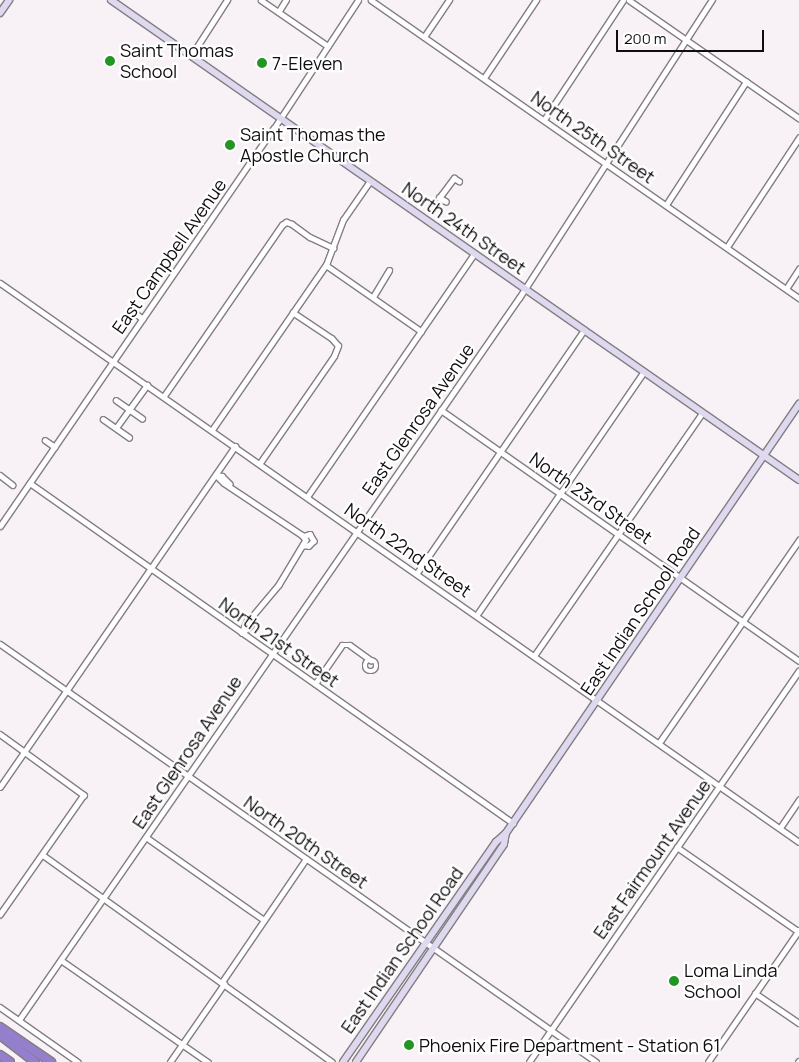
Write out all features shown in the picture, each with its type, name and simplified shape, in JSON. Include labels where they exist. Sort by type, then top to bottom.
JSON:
[{"type":"highway","points":[[0,1027],[51,1062]]},
{"type":"highway","points":[[0,1035],[35,1062]]},
{"type":"highway","points":[[0,1055],[10,1062]]},
{"type":"main road","points":[[0,14],[9,0]]},
{"type":"main road","name":"North 24th Street","points":[[111,0],[799,480]]},
{"type":"main road","name":"East Indian School Road","points":[[343,1062],[496,842],[513,823],[799,404]]},
{"type":"main road","name":"East Indian School Road","points":[[356,1062],[504,844],[506,833]]},
{"type":"street","points":[[191,56],[227,0]]},
{"type":"street","points":[[262,0],[328,46]]},
{"type":"street","points":[[279,12],[286,0]]},
{"type":"street","name":"East Campbell Avenue","points":[[0,526],[114,362],[358,0]]},
{"type":"street","name":"North 25th Street","points":[[371,0],[799,298]]},
{"type":"street","points":[[424,37],[449,0]]},
{"type":"street","points":[[484,78],[536,0]]},
{"type":"street","points":[[544,120],[623,0]]},
{"type":"street","points":[[629,0],[799,118]]},
{"type":"street","name":"East Glenrosa Avenue","points":[[19,1020],[271,653],[525,289],[712,0]]},
{"type":"street","points":[[666,205],[746,82]]},
{"type":"street","points":[[727,247],[799,138]]},
{"type":"street","points":[[446,202],[439,198],[454,178],[459,181]]},
{"type":"street","points":[[212,430],[326,265],[343,220],[370,181]]},
{"type":"street","points":[[164,396],[286,222],[314,239],[334,248]]},
{"type":"street","points":[[307,497],[474,254]]},
{"type":"street","points":[[326,265],[421,332]]},
{"type":"street","points":[[786,289],[799,269]]},
{"type":"street","points":[[373,297],[389,270]]},
{"type":"street","name":"North 22nd Street","points":[[0,283],[260,463],[799,842]]},
{"type":"street","points":[[134,312],[143,319]]},
{"type":"street","points":[[260,463],[334,356],[338,346],[332,339],[293,313]]},
{"type":"street","points":[[417,573],[584,330]]},
{"type":"street","points":[[476,616],[644,372]]},
{"type":"street","points":[[116,428],[147,385]]},
{"type":"street","points":[[116,400],[142,418]]},
{"type":"street","name":"North 23rd Street","points":[[441,410],[799,661]]},
{"type":"street","points":[[534,656],[702,413]]},
{"type":"street","points":[[103,419],[129,437]]},
{"type":"street","points":[[45,440],[55,447]]},
{"type":"street","points":[[0,787],[235,446]]},
{"type":"street","points":[[216,474],[222,476],[230,485],[304,536],[306,540],[279,585],[243,626],[242,632]]},
{"type":"street","points":[[0,475],[12,484]]},
{"type":"street","name":"North 21st Street","points":[[30,483],[513,823]]},
{"type":"street","points":[[304,536],[310,534],[314,541],[309,546],[304,546]]},
{"type":"street","points":[[659,743],[799,540]]},
{"type":"street","name":"North 20th Street","points":[[0,644],[596,1062]]},
{"type":"street","points":[[315,684],[342,645],[350,645],[371,660]]},
{"type":"street","name":"East Fairmount Avenue","points":[[529,1062],[799,671]]},
{"type":"street","points":[[0,734],[84,795],[0,915]]},
{"type":"street","points":[[780,828],[799,800]]},
{"type":"street","points":[[146,837],[264,920]]},
{"type":"street","points":[[677,847],[799,931],[708,1062]]},
{"type":"street","points":[[43,855],[332,1062]]},
{"type":"street","points":[[170,1062],[306,859]]},
{"type":"street","points":[[61,960],[208,1062]]},
{"type":"street","points":[[755,993],[799,1023]]},
{"type":"street","points":[[0,1007],[78,1062]]},
{"type":"place","name":"Saint Thomas School","points":[[110,61]]},
{"type":"place","name":"7-Eleven","points":[[262,63]]},
{"type":"place","name":"Saint Thomas the Apostle Church","points":[[230,145]]},
{"type":"place","name":"Loma Linda School","points":[[674,981]]},
{"type":"place","name":"Phoenix Fire Department - Station 61","points":[[409,1045]]}]
